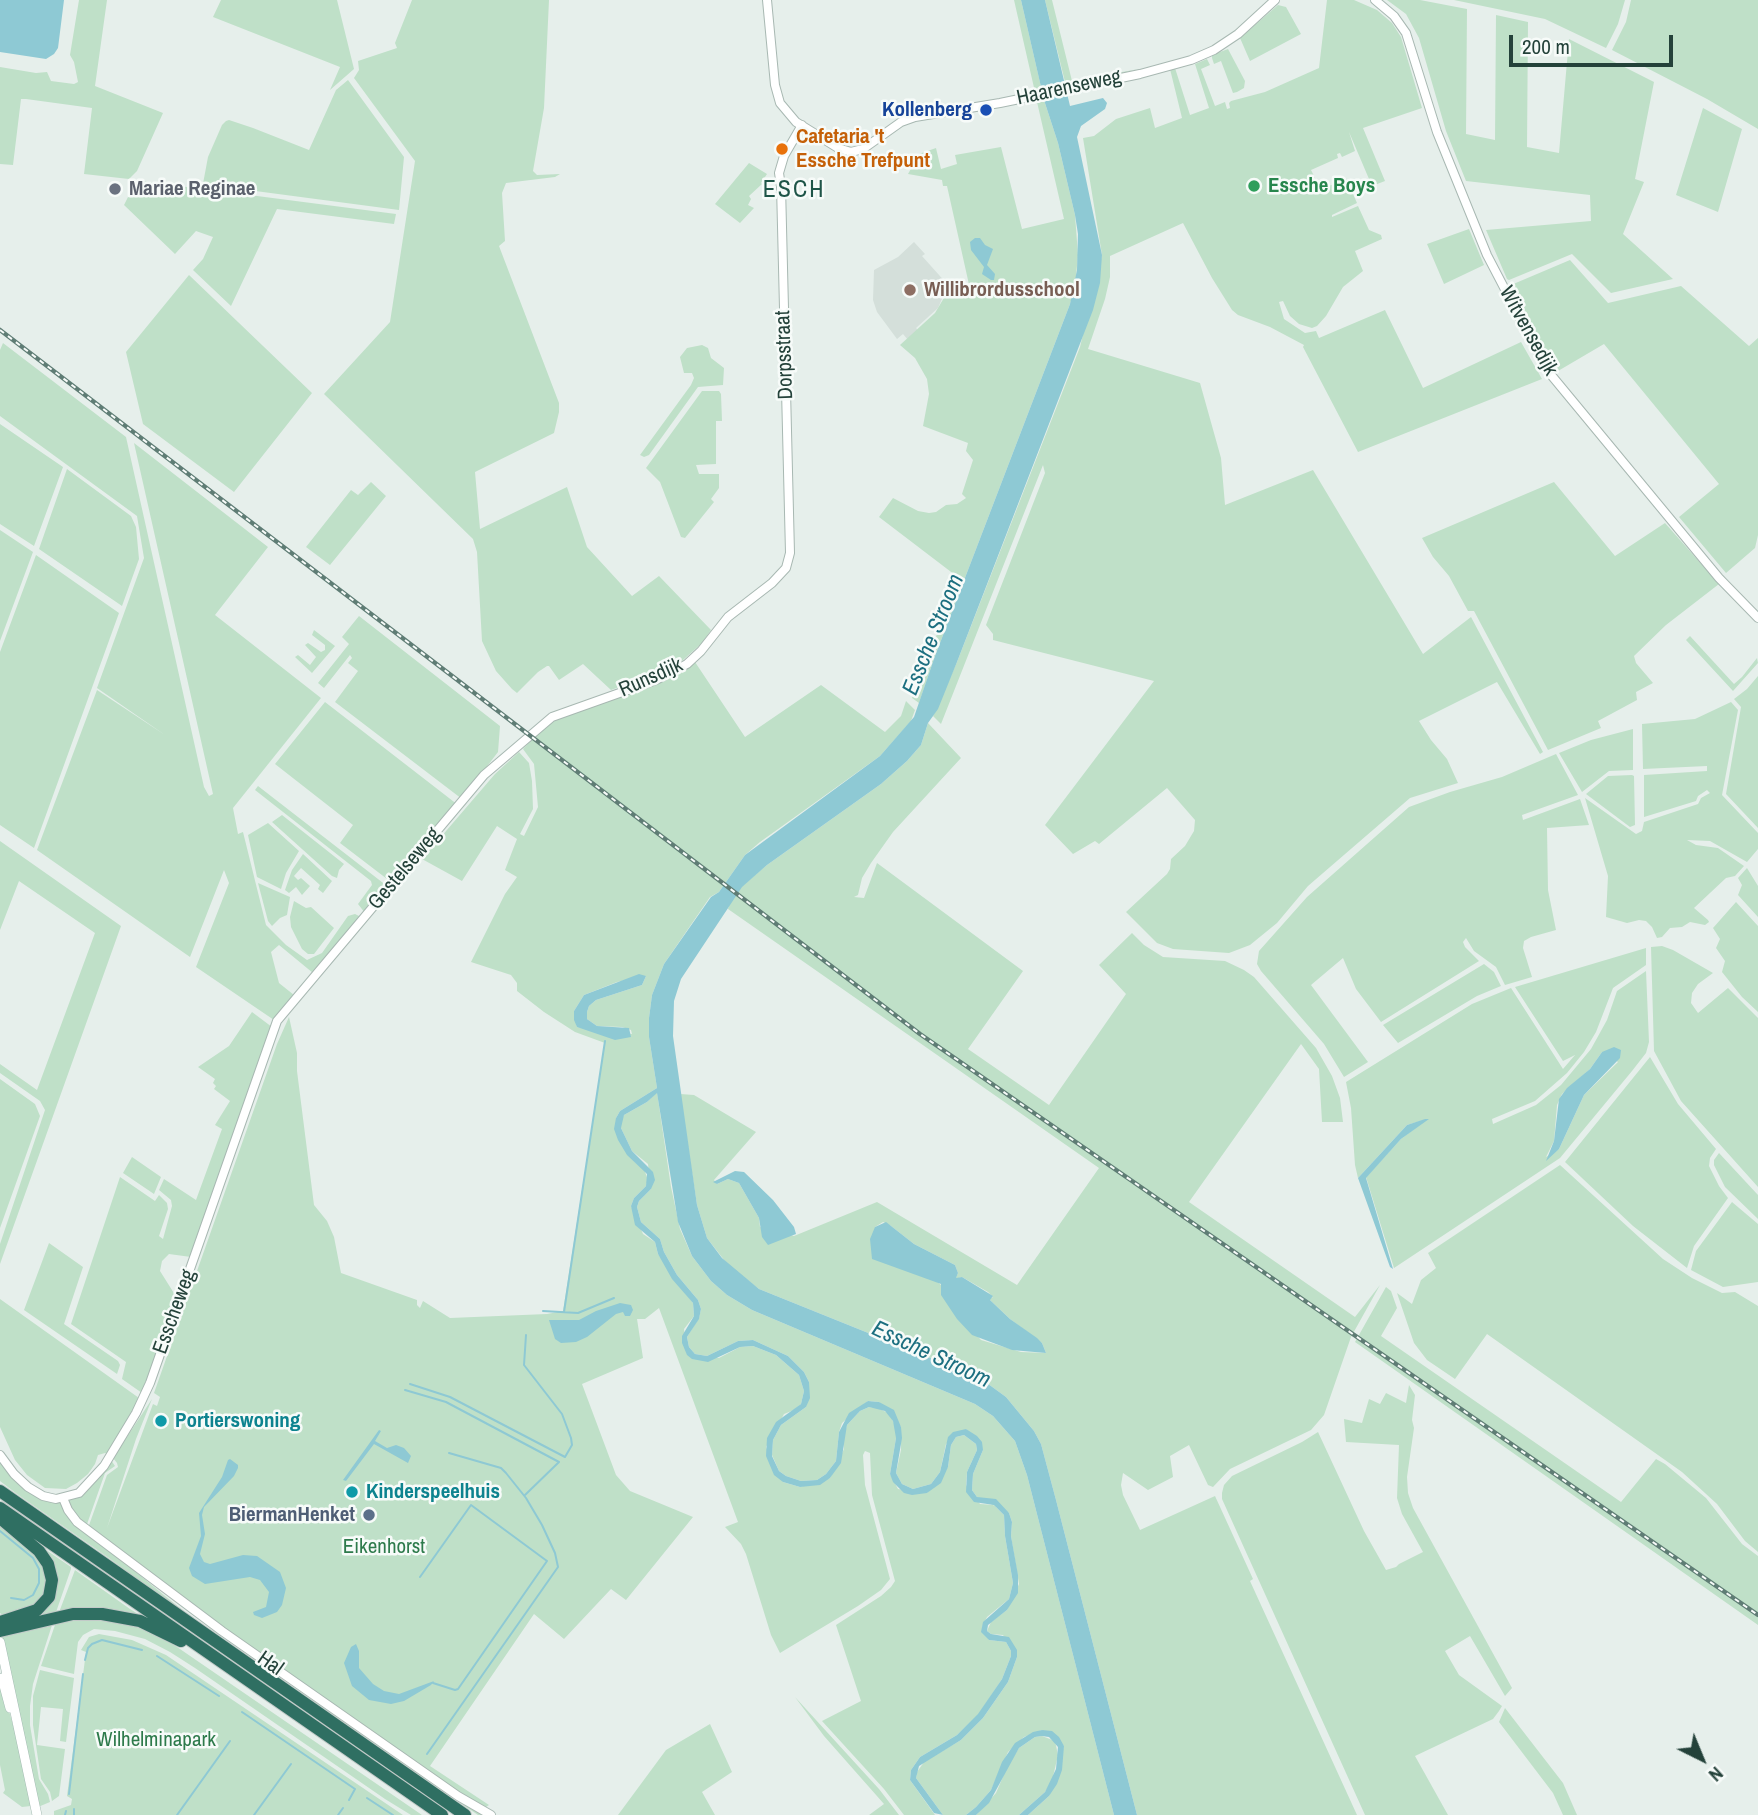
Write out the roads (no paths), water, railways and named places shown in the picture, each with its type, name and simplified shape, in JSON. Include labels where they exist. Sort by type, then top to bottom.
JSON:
[{"type":"highway","points":[[0,1492],[464,1815]]},
{"type":"highway","points":[[0,1508],[442,1815]]},
{"type":"highway","points":[[0,1518],[39,1551],[48,1564],[52,1580],[49,1597],[37,1610],[0,1622]]},
{"type":"highway","points":[[0,1631],[73,1614],[115,1615],[151,1626],[233,1670]]},
{"type":"main road","points":[[0,1642],[37,1815]]},
{"type":"main road","points":[[0,1667],[16,1733],[23,1750]]},
{"type":"street","points":[[767,0],[776,93],[787,113],[802,125]]},
{"type":"street","name":"Haarenseweg","points":[[802,125],[828,142],[851,152],[863,149],[901,122],[912,118],[1038,95],[1177,65],[1200,56],[1238,34],[1275,0]]},
{"type":"street","name":"Witvensedijk","points":[[1375,0],[1394,16],[1406,33],[1437,132],[1487,255],[1546,370],[1730,591],[1758,618]]},
{"type":"street","name":"Dorpsstraat","points":[[772,583],[786,568],[790,553],[779,173],[784,156],[802,125]]},
{"type":"street","name":"Runsdijk","points":[[545,722],[679,669],[701,651],[716,630],[736,610],[772,583]]},
{"type":"street","name":"Gestelseweg","points":[[276,1025],[284,1010],[484,775],[545,722]]},
{"type":"street","name":"Esscheweg","points":[[63,1498],[79,1493],[104,1466],[146,1391],[276,1025]]},
{"type":"street","points":[[0,1455],[13,1474],[36,1493],[50,1498],[63,1498]]},
{"type":"street","name":"Hal","points":[[63,1498],[77,1522],[222,1631],[458,1796],[491,1815]]},
{"type":"water","points":[[0,0],[64,0],[58,48],[54,54],[46,59],[0,52]]},
{"type":"water","points":[[1021,0],[1045,0],[1070,106],[1103,98],[1107,103],[1105,109],[1081,126],[1077,137],[1102,255],[1100,283],[1093,310],[957,662],[938,709],[928,723],[921,745],[881,784],[767,865],[742,887],[681,979],[674,1001],[673,1036],[697,1205],[707,1238],[722,1258],[759,1289],[980,1378],[1006,1397],[1034,1431],[1041,1444],[1137,1815],[1114,1815],[1027,1475],[1015,1441],[993,1416],[975,1404],[752,1310],[727,1295],[711,1281],[692,1256],[678,1222],[657,1093],[624,1115],[621,1128],[632,1151],[653,1172],[655,1180],[637,1207],[641,1222],[660,1239],[677,1275],[698,1300],[701,1309],[699,1319],[687,1337],[689,1347],[695,1354],[707,1356],[738,1341],[753,1340],[788,1356],[804,1372],[809,1382],[810,1398],[806,1407],[781,1425],[773,1440],[772,1456],[779,1471],[801,1481],[817,1480],[826,1474],[836,1461],[839,1432],[849,1413],[868,1401],[879,1402],[894,1410],[902,1438],[896,1473],[902,1484],[913,1489],[931,1484],[940,1472],[948,1437],[953,1432],[966,1429],[982,1442],[983,1450],[973,1474],[972,1490],[977,1497],[996,1499],[1009,1513],[1018,1575],[1018,1593],[1007,1610],[988,1625],[987,1631],[1009,1637],[1017,1650],[1017,1657],[1008,1682],[983,1718],[961,1740],[919,1766],[916,1778],[943,1815],[934,1813],[910,1780],[911,1770],[920,1757],[957,1735],[978,1714],[1002,1679],[1011,1656],[1006,1642],[989,1640],[981,1632],[983,1622],[1009,1599],[1013,1583],[1004,1515],[994,1505],[974,1502],[966,1492],[967,1472],[977,1450],[976,1444],[964,1435],[956,1437],[951,1445],[948,1467],[941,1483],[927,1493],[904,1493],[893,1482],[890,1474],[896,1438],[893,1421],[885,1411],[869,1407],[860,1411],[847,1425],[841,1463],[830,1478],[820,1485],[800,1487],[783,1482],[774,1475],[766,1456],[767,1438],[776,1422],[801,1404],[804,1391],[799,1375],[776,1355],[753,1346],[740,1347],[708,1362],[692,1359],[687,1355],[682,1336],[694,1316],[693,1303],[672,1279],[658,1254],[655,1242],[635,1225],[631,1206],[634,1198],[646,1186],[647,1174],[627,1155],[614,1129],[620,1111],[657,1088],[649,1037],[652,995],[664,964],[711,897],[719,892],[745,855],[880,756],[914,717],[1070,304],[1077,270],[1078,234],[1075,215]]},
{"type":"water","points":[[980,238],[985,245],[993,249],[987,265],[995,274],[994,280],[982,274],[984,267],[971,250],[970,242]]},
{"type":"water","points":[[639,974],[646,976],[642,985],[596,1000],[587,1012],[587,1019],[597,1026],[629,1028],[631,1037],[615,1040],[577,1027],[574,1011],[584,995]]},
{"type":"water","points":[[1614,1047],[1621,1050],[1620,1058],[1584,1095],[1559,1149],[1546,1161],[1554,1141],[1559,1099],[1567,1088],[1590,1069],[1602,1052]]},
{"type":"water","points":[[1429,1119],[1401,1139],[1366,1178],[1393,1269],[1358,1178],[1407,1125]]},
{"type":"water","points":[[735,1171],[744,1172],[773,1200],[794,1227],[796,1234],[768,1245],[762,1237],[759,1218],[739,1183],[728,1179],[717,1184],[713,1182]]},
{"type":"water","points":[[886,1222],[914,1244],[955,1265],[958,1273],[956,1278],[962,1277],[993,1296],[990,1300],[1010,1319],[1037,1338],[1046,1353],[1012,1350],[972,1335],[941,1295],[941,1284],[872,1259],[870,1239],[875,1227]]},
{"type":"water","points":[[620,1303],[631,1305],[633,1310],[630,1316],[625,1316],[623,1312],[616,1314],[587,1337],[576,1342],[561,1343],[555,1339],[549,1320],[579,1320]]},
{"type":"water","points":[[379,1430],[381,1431],[375,1441],[387,1448],[396,1445],[404,1448],[411,1456],[408,1463],[374,1444],[346,1481],[343,1480]]},
{"type":"water","points":[[230,1459],[238,1465],[234,1476],[204,1507],[202,1515],[205,1534],[200,1554],[204,1562],[210,1564],[243,1555],[257,1556],[280,1572],[286,1588],[282,1605],[277,1612],[262,1618],[253,1612],[266,1607],[269,1592],[260,1580],[250,1577],[205,1584],[192,1576],[189,1568],[201,1536],[199,1513]]},
{"type":"water","points":[[356,1644],[359,1651],[359,1668],[373,1684],[384,1691],[399,1694],[434,1681],[404,1701],[391,1704],[369,1700],[352,1686],[344,1663],[351,1647]]},
{"type":"water","points":[[1052,1731],[1064,1746],[1062,1770],[1049,1796],[1028,1815],[1019,1815],[1045,1792],[1056,1769],[1058,1747],[1049,1737],[1035,1737],[1019,1748],[989,1803],[976,1815],[966,1815],[991,1790],[1002,1762],[1015,1743],[1033,1732]]},
{"type":"waterway","points":[[564,1312],[605,1041]]},
{"type":"waterway","points":[[543,1311],[578,1313],[614,1298]]},
{"type":"waterway","points":[[410,1384],[450,1397],[565,1457],[572,1445],[571,1438],[562,1414],[524,1365],[526,1335]]},
{"type":"waterway","points":[[405,1390],[446,1402],[559,1462],[525,1495]]},
{"type":"waterway","points":[[427,1754],[558,1567],[555,1553],[542,1525],[526,1498],[506,1473],[501,1468],[449,1453]]},
{"type":"waterway","points":[[420,1577],[471,1505],[547,1561],[458,1689],[433,1683]]},
{"type":"waterway","points":[[0,1531],[33,1558],[39,1569],[39,1583],[33,1595],[24,1600],[11,1598]]},
{"type":"waterway","points":[[85,1660],[88,1648],[102,1640],[142,1650]]},
{"type":"waterway","points":[[157,1656],[219,1696]]},
{"type":"waterway","points":[[69,1794],[83,1674]]},
{"type":"waterway","points":[[242,1712],[355,1789],[349,1800]]},
{"type":"waterway","points":[[177,1815],[230,1741]]},
{"type":"waterway","points":[[254,1815],[291,1764]]},
{"type":"waterway","points":[[367,1798],[393,1815]]},
{"type":"waterway","points":[[338,1815],[343,1808]]},
{"type":"waterway","points":[[74,1809],[74,1815]]},
{"type":"waterway","points":[[65,1815],[66,1811]]},
{"type":"railway","points":[[0,330],[920,1034],[1758,1615]]},
{"type":"place","name":"Kollenberg","points":[[986,110]]},
{"type":"place","name":"Cafetaria 't Essche Trefpunt","points":[[782,149]]},
{"type":"place","name":"Essche Boys","points":[[1254,186]]},
{"type":"place","name":"Mariae Reginae","points":[[115,189]]},
{"type":"place","name":"Willibrordusschool","points":[[910,290]]},
{"type":"place","name":"Portierswoning","points":[[161,1421]]},
{"type":"place","name":"Kinderspeelhuis","points":[[352,1492]]},
{"type":"place","name":"BiermanHenket","points":[[369,1515]]},
{"type":"district","name":"ESCH","points":[[794,191]]},
{"type":"water label","name":"Essche Stroom","points":[[934,635]]},
{"type":"water label","name":"Essche Stroom","points":[[931,1355]]},
{"type":"park label","name":"Eikenhorst","points":[[384,1547]]},
{"type":"park label","name":"Wilhelminapark","points":[[156,1740]]}]
